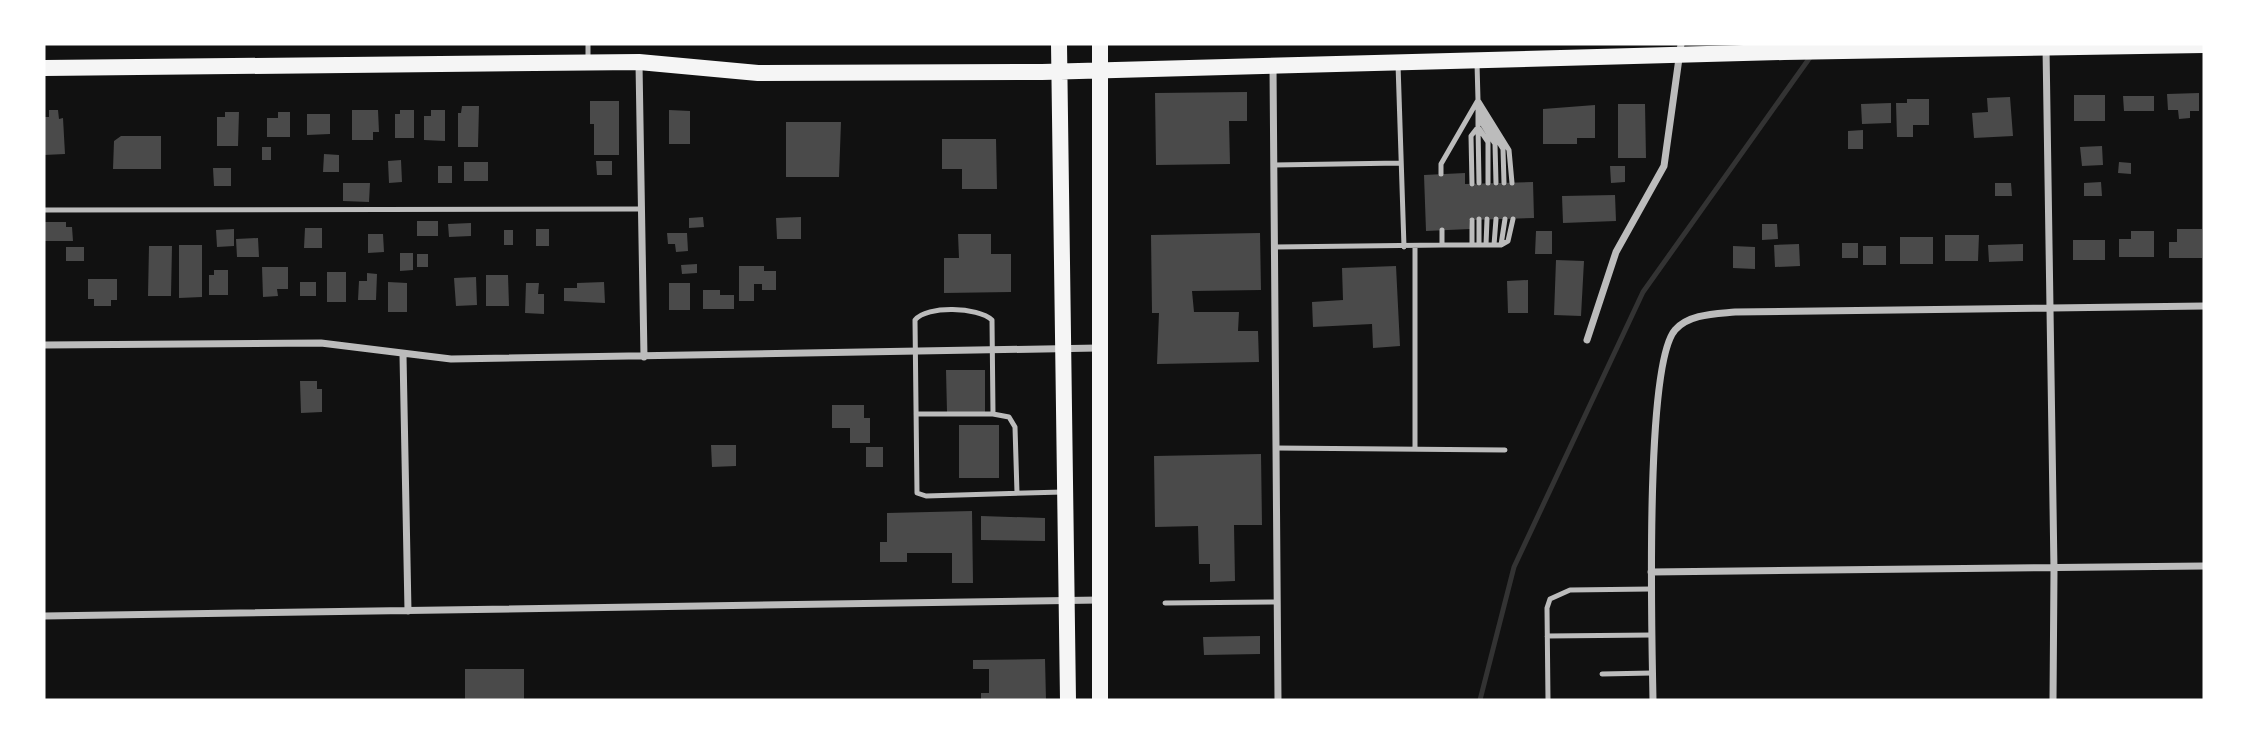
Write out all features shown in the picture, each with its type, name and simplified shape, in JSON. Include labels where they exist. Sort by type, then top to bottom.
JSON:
[{"type":"main road","points":[[1059,44],[1068,700]]},
{"type":"main road","points":[[1100,44],[1100,700]]},
{"type":"main road","points":[[44,68],[639,62],[758,74],[1100,71],[1477,60],[1681,49],[1784,52],[2204,45]]},
{"type":"street","points":[[2046,47],[2054,570],[2053,700]]},
{"type":"street","points":[[1587,340],[1616,252],[1664,166],[1681,49]]},
{"type":"street","points":[[639,62],[644,357]]},
{"type":"street","points":[[1273,66],[1278,700]]},
{"type":"street","points":[[1653,700],[1651,572],[1660,375],[1667,344],[1677,328],[1696,317],[1735,312],[2204,306]]},
{"type":"street","points":[[44,345],[321,343],[450,359],[1098,348]]},
{"type":"street","points":[[403,355],[408,611]]},
{"type":"street","points":[[1651,572],[2054,570],[2204,566]]},
{"type":"street","points":[[44,616],[1100,600]]},
{"type":"lane","points":[[588,44],[588,62]]},
{"type":"lane","points":[[1475,184],[1477,60]]},
{"type":"lane","points":[[1398,62],[1404,247]]},
{"type":"lane","points":[[1441,174],[1441,164],[1478,100]]},
{"type":"lane","points":[[1478,100],[1509,150],[1512,183]]},
{"type":"lane","points":[[1478,109],[1503,149],[1504,183]]},
{"type":"lane","points":[[1478,117],[1495,144],[1496,183]]},
{"type":"lane","points":[[1478,127],[1488,142],[1488,183]]},
{"type":"lane","points":[[1274,165],[1401,163]]},
{"type":"lane","points":[[44,210],[641,209]]},
{"type":"lane","points":[[1475,219],[1479,246]]},
{"type":"lane","points":[[1479,246],[1487,219]]},
{"type":"lane","points":[[1496,219],[1498,246]]},
{"type":"lane","points":[[1498,246],[1505,219]]},
{"type":"lane","points":[[1275,247],[1498,246],[1508,241],[1513,219]]},
{"type":"lane","points":[[1441,230],[1441,246]]},
{"type":"lane","points":[[1415,246],[1415,449]]},
{"type":"lane","points":[[993,414],[995,350],[992,320],[984,312],[964,310],[929,311],[919,315],[915,320],[917,493],[926,496],[1066,492]]},
{"type":"lane","points":[[916,414],[993,414],[1009,417],[1015,427],[1017,493]]},
{"type":"lane","points":[[1276,448],[1505,450]]},
{"type":"lane","points":[[1548,700],[1547,608],[1550,599],[1559,593],[1651,589]]},
{"type":"lane","points":[[1165,603],[1277,602]]},
{"type":"lane","points":[[1547,636],[1652,635]]},
{"type":"lane","points":[[1602,674],[1653,673]]},
{"type":"building","points":[[1247,92],[1247,121],[1229,121],[1230,164],[1156,165],[1155,93]]},
{"type":"building","points":[[2199,93],[2199,111],[2190,111],[2190,118],[2179,119],[2178,110],[2168,110],[2167,94]]},
{"type":"building","points":[[2074,95],[2105,95],[2105,121],[2074,121]]},
{"type":"building","points":[[2123,96],[2154,96],[2154,111],[2124,111]]},
{"type":"building","points":[[2010,97],[2013,136],[1974,138],[1972,113],[1988,112],[1987,98]]},
{"type":"building","points":[[1907,99],[1929,99],[1929,125],[1913,125],[1913,137],[1897,137],[1896,103],[1907,103]]},
{"type":"building","points":[[590,101],[619,101],[619,155],[594,155],[594,124],[590,124]]},
{"type":"building","points":[[1891,103],[1891,123],[1862,124],[1861,104]]},
{"type":"building","points":[[1618,104],[1645,104],[1646,158],[1618,158]]},
{"type":"building","points":[[1595,105],[1595,138],[1577,138],[1577,144],[1543,144],[1543,109]]},
{"type":"building","points":[[462,106],[479,106],[478,147],[458,147],[458,113],[461,113]]},
{"type":"building","points":[[49,110],[58,110],[59,119],[63,118],[65,154],[44,155],[44,117],[49,117]]},
{"type":"building","points":[[352,110],[378,110],[379,132],[373,132],[373,140],[352,140]]},
{"type":"building","points":[[400,110],[414,110],[414,138],[395,138],[395,114],[400,114]]},
{"type":"building","points":[[431,110],[445,110],[445,141],[424,140],[424,116],[431,116]]},
{"type":"building","points":[[669,110],[690,111],[690,144],[669,144]]},
{"type":"building","points":[[225,112],[239,112],[238,146],[217,146],[217,117],[225,117]]},
{"type":"building","points":[[278,112],[290,112],[290,137],[267,137],[267,118],[278,118]]},
{"type":"building","points":[[307,114],[330,114],[330,134],[307,135]]},
{"type":"building","points":[[786,122],[841,122],[839,177],[786,177]]},
{"type":"building","points":[[1863,130],[1863,149],[1848,149],[1848,131]]},
{"type":"building","points":[[121,136],[161,136],[161,169],[113,169],[114,141]]},
{"type":"building","points":[[942,139],[996,139],[997,189],[962,189],[962,169],[942,169]]},
{"type":"building","points":[[2102,146],[2103,165],[2082,166],[2080,147]]},
{"type":"building","points":[[262,147],[271,147],[271,160],[262,160]]},
{"type":"building","points":[[324,154],[339,155],[339,172],[323,172]]},
{"type":"building","points":[[401,160],[402,182],[389,183],[388,161]]},
{"type":"building","points":[[596,161],[612,161],[612,175],[597,175]]},
{"type":"building","points":[[464,162],[488,162],[488,181],[464,181]]},
{"type":"building","points":[[2119,162],[2131,163],[2131,174],[2118,173]]},
{"type":"building","points":[[438,166],[452,166],[452,183],[438,183]]},
{"type":"building","points":[[1610,166],[1625,166],[1625,182],[1611,183]]},
{"type":"building","points":[[213,168],[231,168],[231,186],[214,186]]},
{"type":"building","points":[[1465,173],[1465,184],[1533,182],[1534,218],[1469,220],[1470,229],[1426,231],[1424,175]]},
{"type":"building","points":[[2101,182],[2102,196],[2084,196],[2084,183]]},
{"type":"building","points":[[343,183],[370,183],[369,202],[343,201]]},
{"type":"building","points":[[1995,183],[2011,183],[2012,196],[1995,196]]},
{"type":"building","points":[[1615,195],[1616,221],[1563,223],[1562,196]]},
{"type":"building","points":[[703,217],[704,227],[689,228],[689,218]]},
{"type":"building","points":[[801,217],[801,239],[777,239],[776,218]]},
{"type":"building","points":[[417,221],[438,221],[438,236],[417,236]]},
{"type":"building","points":[[44,222],[66,222],[66,227],[72,227],[73,241],[44,241]]},
{"type":"building","points":[[471,223],[471,236],[449,237],[448,224]]},
{"type":"building","points":[[1762,224],[1777,224],[1778,239],[1762,240]]},
{"type":"building","points":[[305,228],[322,228],[322,248],[304,248]]},
{"type":"building","points":[[234,229],[234,246],[217,247],[216,230]]},
{"type":"building","points":[[536,229],[549,229],[549,246],[536,246]]},
{"type":"building","points":[[2177,229],[2202,229],[2202,258],[2169,258],[2169,242],[2177,242]]},
{"type":"building","points":[[504,230],[513,230],[513,245],[504,245]]},
{"type":"building","points":[[1536,231],[1552,231],[1552,254],[1535,254]]},
{"type":"building","points":[[2131,231],[2154,231],[2154,257],[2119,257],[2119,239],[2131,239]]},
{"type":"building","points":[[667,233],[687,233],[688,251],[676,252],[675,244],[668,244]]},
{"type":"building","points":[[1260,233],[1261,290],[1192,291],[1194,312],[1239,312],[1238,331],[1258,331],[1259,362],[1157,364],[1159,313],[1152,313],[1151,235]]},
{"type":"building","points":[[368,234],[383,234],[384,252],[368,253]]},
{"type":"building","points":[[958,234],[991,234],[991,254],[1011,254],[1011,292],[944,293],[944,258],[959,258]]},
{"type":"building","points":[[1945,235],[1979,235],[1978,261],[1945,261]]},
{"type":"building","points":[[1900,237],[1933,237],[1933,264],[1900,264]]},
{"type":"building","points":[[258,238],[259,257],[237,257],[236,239]]},
{"type":"building","points":[[2073,240],[2105,240],[2105,260],[2073,260]]},
{"type":"building","points":[[1842,243],[1858,243],[1858,258],[1842,258]]},
{"type":"building","points":[[1799,244],[1800,266],[1775,267],[1774,245]]},
{"type":"building","points":[[2023,244],[2023,261],[1989,262],[1988,245]]},
{"type":"building","points":[[179,245],[202,245],[202,297],[179,298]]},
{"type":"building","points":[[149,246],[172,246],[171,296],[148,296]]},
{"type":"building","points":[[1733,246],[1755,247],[1755,269],[1733,268]]},
{"type":"building","points":[[1863,246],[1886,246],[1886,265],[1863,265]]},
{"type":"building","points":[[66,247],[84,247],[84,261],[66,261]]},
{"type":"building","points":[[400,253],[413,253],[413,270],[400,271]]},
{"type":"building","points":[[417,254],[428,254],[428,267],[417,267]]},
{"type":"building","points":[[1556,260],[1584,261],[1581,316],[1554,315]]},
{"type":"building","points":[[697,264],[697,273],[682,274],[681,265]]},
{"type":"building","points":[[739,266],[764,266],[764,271],[776,271],[776,290],[762,290],[762,284],[754,284],[754,301],[739,301]]},
{"type":"building","points":[[1396,266],[1400,346],[1373,348],[1372,324],[1313,327],[1312,302],[1343,300],[1342,268]]},
{"type":"building","points":[[262,267],[288,267],[288,289],[277,289],[278,296],[263,297]]},
{"type":"building","points":[[214,270],[228,270],[228,295],[209,295],[209,275],[214,275]]},
{"type":"building","points":[[327,272],[346,272],[346,302],[327,302]]},
{"type":"building","points":[[367,273],[377,274],[376,300],[358,300],[359,281],[367,281]]},
{"type":"building","points":[[486,275],[508,275],[509,306],[486,306]]},
{"type":"building","points":[[476,277],[477,305],[456,306],[454,278]]},
{"type":"building","points":[[88,279],[117,279],[117,300],[111,300],[111,306],[94,306],[94,299],[88,299]]},
{"type":"building","points":[[1528,280],[1528,313],[1508,313],[1507,281]]},
{"type":"building","points":[[300,282],[316,282],[316,296],[300,296]]},
{"type":"building","points":[[388,282],[407,283],[407,312],[388,312]]},
{"type":"building","points":[[604,282],[605,303],[564,301],[564,288],[577,288],[577,283]]},
{"type":"building","points":[[526,283],[539,283],[538,294],[544,294],[544,314],[525,313]]},
{"type":"building","points":[[669,283],[690,283],[690,310],[669,310]]},
{"type":"building","points":[[703,290],[720,290],[720,295],[734,295],[734,309],[703,309]]},
{"type":"building","points":[[946,370],[985,370],[985,412],[947,412]]},
{"type":"building","points":[[300,381],[317,381],[317,389],[322,389],[322,412],[301,413]]},
{"type":"building","points":[[832,405],[864,405],[864,418],[870,418],[870,443],[850,443],[850,428],[832,428]]},
{"type":"building","points":[[959,425],[999,425],[999,478],[959,478]]},
{"type":"building","points":[[711,445],[736,445],[736,466],[712,467]]},
{"type":"building","points":[[866,447],[883,447],[883,467],[866,467]]},
{"type":"building","points":[[1261,454],[1262,525],[1234,525],[1235,581],[1210,582],[1210,564],[1199,564],[1198,526],[1155,527],[1154,456]]},
{"type":"building","points":[[972,511],[973,583],[952,583],[952,553],[907,553],[907,562],[880,562],[880,542],[887,542],[887,513]]},
{"type":"building","points":[[981,516],[1045,518],[1045,541],[981,540]]},
{"type":"building","points":[[1260,636],[1260,654],[1204,655],[1203,637]]},
{"type":"building","points":[[1045,659],[1046,700],[981,700],[981,693],[989,693],[989,669],[973,669],[973,660]]},
{"type":"building","points":[[465,669],[524,669],[524,700],[465,700]]},
{"type":"waterway","points":[[1480,700],[1514,567],[1643,292],[1811,56]]}]
